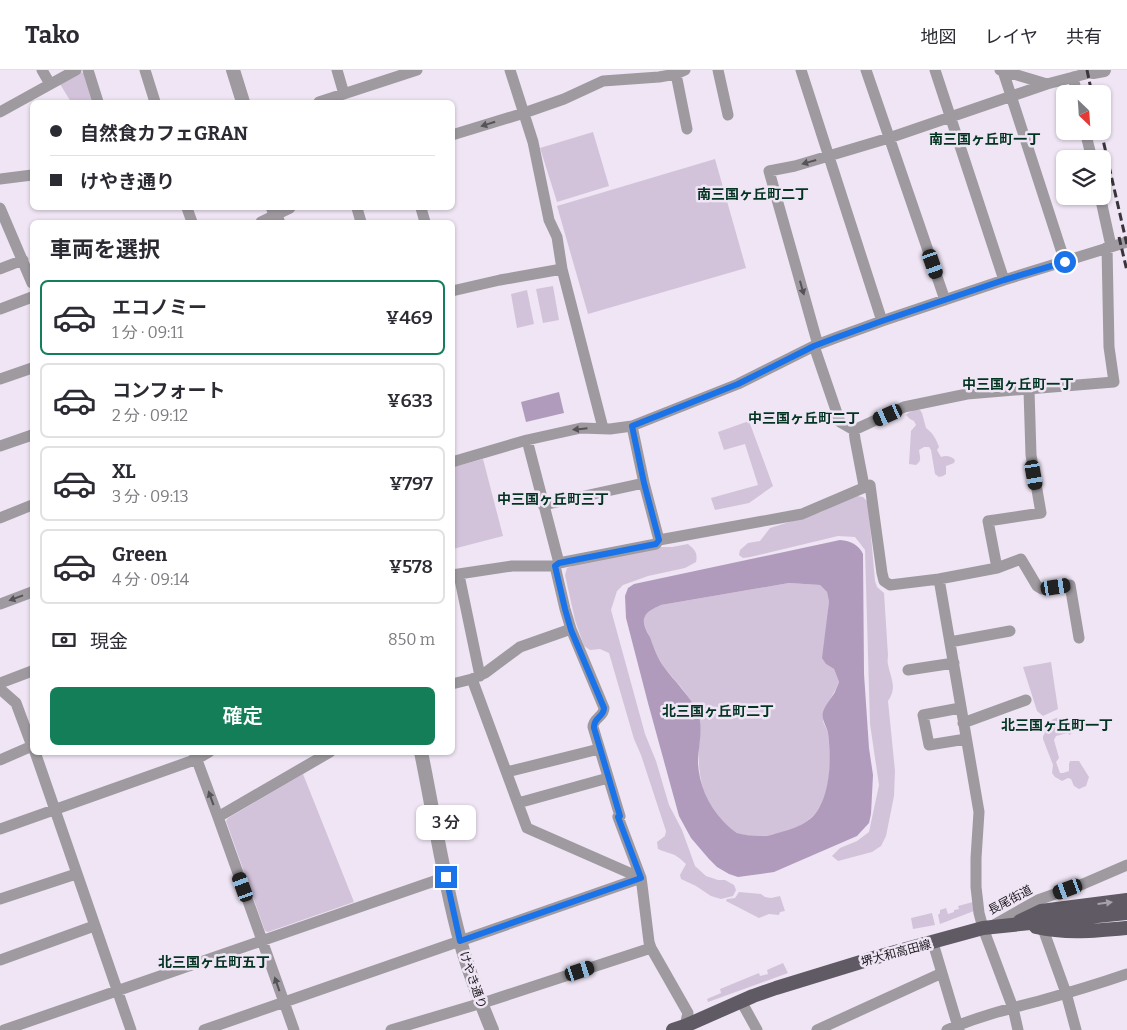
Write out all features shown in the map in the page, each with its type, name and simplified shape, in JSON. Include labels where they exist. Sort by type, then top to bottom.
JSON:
[{"type":"main road","points":[[1008,926],[1042,911],[1127,900]]},
{"type":"main road","name":"堺大和高田線","points":[[681,1029],[741,1001],[776,988],[987,927],[1127,913]]},
{"type":"main road","points":[[1025,924],[1062,932],[1127,928]]},
{"type":"street","points":[[42,70],[50,84]]},
{"type":"street","points":[[0,112],[76,70]]},
{"type":"street","points":[[88,70],[97,100]]},
{"type":"street","points":[[145,70],[154,100]]},
{"type":"street","points":[[233,70],[242,100]]},
{"type":"street","points":[[337,70],[344,94]]},
{"type":"street","points":[[329,100],[418,70]]},
{"type":"street","points":[[510,70],[533,142],[549,220],[557,237],[562,269],[603,428]]},
{"type":"street","points":[[718,70],[728,115]]},
{"type":"street","points":[[801,70],[882,321]]},
{"type":"street","points":[[866,70],[945,300]]},
{"type":"street","points":[[934,70],[1004,280]]},
{"type":"street","points":[[1001,71],[1048,84]]},
{"type":"street","points":[[1001,71],[1065,262]]},
{"type":"street","points":[[854,430],[840,422],[816,346],[769,171],[830,156],[1048,84],[1098,71]]},
{"type":"street","points":[[455,134],[524,114],[564,99],[603,81],[659,77],[681,72],[687,129]]},
{"type":"street","points":[[1073,77],[1075,85]]},
{"type":"street","points":[[0,179],[30,175]]},
{"type":"street","points":[[854,430],[904,407],[967,394],[1114,382],[1110,347],[1109,246],[1102,205]]},
{"type":"street","points":[[0,208],[30,278]]},
{"type":"street","points":[[455,461],[527,440],[581,428],[632,426],[738,384],[816,346],[882,321],[1109,246],[1127,242]]},
{"type":"street","points":[[0,268],[23,260]]},
{"type":"street","points":[[455,290],[562,269]]},
{"type":"street","points":[[0,309],[30,298]]},
{"type":"street","points":[[0,379],[30,369]]},
{"type":"street","points":[[997,568],[988,521],[1041,513],[1031,455],[1028,390]]},
{"type":"street","points":[[632,426],[659,540]]},
{"type":"street","points":[[854,430],[864,486]]},
{"type":"street","points":[[0,446],[30,436]]},
{"type":"street","points":[[527,440],[571,630],[604,708],[603,713],[593,725],[620,816],[618,817],[641,878],[649,942],[688,1012],[681,1029]]},
{"type":"street","points":[[543,505],[644,483]]},
{"type":"street","points":[[641,878],[527,828],[476,677],[456,575],[512,566],[557,564],[656,544],[659,540],[802,514],[870,484],[884,581],[890,585],[939,579],[997,568],[1021,559],[1037,586],[1042,589],[1070,585],[1078,638]]},
{"type":"street","points":[[0,518],[30,506]]},
{"type":"street","points":[[939,579],[978,812],[976,887],[979,914],[987,927],[1013,1008],[1018,1030]]},
{"type":"street","points":[[0,604],[30,593]]},
{"type":"street","points":[[455,683],[476,677],[490,670],[520,647],[571,630]]},
{"type":"street","points":[[950,642],[1010,631]]},
{"type":"street","points":[[908,670],[954,662]]},
{"type":"street","points":[[0,683],[30,672]]},
{"type":"street","points":[[0,689],[16,703],[30,741]]},
{"type":"street","points":[[963,723],[1026,700]]},
{"type":"street","points":[[960,708],[924,715],[929,745],[966,739]]},
{"type":"street","points":[[0,760],[30,747]]},
{"type":"street","points":[[507,772],[599,749]]},
{"type":"street","points":[[36,755],[130,1030]]},
{"type":"street","points":[[218,817],[325,755]]},
{"type":"street","name":"けやき通り","points":[[422,755],[460,941],[492,1030]]},
{"type":"street","points":[[0,829],[195,756],[294,1030]]},
{"type":"street","points":[[518,803],[608,778]]},
{"type":"street","name":"長尾街道","points":[[987,927],[1038,900],[1083,884],[1127,865]]},
{"type":"street","points":[[0,900],[76,874]]},
{"type":"street","points":[[4,1030],[446,877]]},
{"type":"street","points":[[204,1030],[641,878]]},
{"type":"street","points":[[0,960],[94,926]]},
{"type":"street","points":[[1043,929],[1066,993],[1076,1030]]},
{"type":"street","points":[[933,943],[942,973],[954,1028],[1013,1008],[1126,977]]},
{"type":"street","points":[[391,1030],[651,948]]},
{"type":"street","points":[[817,1030],[942,973]]},
{"type":"street","points":[[741,1001],[757,1030]]},
{"type":"shaded area","points":[[81,72],[85,74],[93,100],[70,100],[60,84]]},
{"type":"shaded area","points":[[593,132],[609,186],[557,202],[540,148]]},
{"type":"shaded area","points":[[715,159],[746,268],[588,314],[557,206]]},
{"type":"shaded area","points":[[553,286],[559,320],[543,323],[536,289]]},
{"type":"shaded area","points":[[527,290],[534,324],[517,328],[511,294]]},
{"type":"shaded area","points":[[559,392],[564,413],[526,422],[521,402]]},
{"type":"shaded area","points":[[917,409],[922,413],[926,428],[931,432],[939,447],[937,450],[941,457],[948,456],[955,460],[954,463],[946,466],[946,474],[943,476],[939,477],[935,474],[929,447],[919,450],[920,459],[916,465],[909,464],[911,431],[916,425],[906,415]]},
{"type":"shaded area","points":[[749,421],[773,486],[749,503],[715,510],[711,498],[758,485],[745,444],[724,450],[718,432]]},
{"type":"shaded area","points":[[483,459],[503,536],[455,548],[455,466]]},
{"type":"shaded area","points":[[857,496],[863,497],[868,502],[875,581],[877,587],[884,593],[888,662],[893,687],[888,701],[895,771],[894,796],[886,836],[881,846],[872,852],[838,861],[832,856],[840,848],[857,841],[869,832],[879,785],[870,724],[865,550],[855,537],[838,536],[750,557],[743,558],[739,555],[740,550],[748,543],[760,541],[770,528],[821,512]]},
{"type":"shaded area","points":[[840,540],[851,542],[859,548],[863,554],[864,674],[869,748],[873,775],[869,823],[857,836],[774,872],[738,877],[717,867],[709,859],[691,838],[679,816],[648,703],[626,618],[625,596],[628,588],[634,584]],"holes":[[[789,583],[820,585],[827,592],[829,602],[822,658],[826,664],[834,669],[839,682],[823,712],[830,751],[828,781],[823,800],[810,819],[792,829],[763,836],[737,833],[718,815],[705,794],[700,779],[698,763],[699,717],[692,703],[660,661],[644,624],[645,616],[661,605]]]},
{"type":"shaded area","points":[[688,544],[697,556],[696,562],[685,568],[648,576],[623,585],[617,591],[611,610],[645,734],[656,761],[669,805],[682,830],[695,866],[706,876],[725,880],[734,885],[736,890],[733,896],[721,899],[711,896],[681,879],[680,875],[686,864],[676,856],[658,849],[657,842],[665,836],[666,831],[634,739],[609,653],[600,649],[590,650],[584,646],[575,620],[565,575],[567,568],[591,559]]},
{"type":"shaded area","points":[[789,583],[820,585],[827,592],[829,602],[826,664],[834,669],[839,682],[823,716],[823,722],[828,732],[830,772],[826,791],[819,808],[804,823],[770,835],[747,835],[737,833],[729,828],[709,803],[699,769],[700,725],[692,704],[660,661],[644,624],[644,619],[649,612],[661,605]]},
{"type":"shaded area","points":[[1051,662],[1058,709],[1043,716],[1037,711],[1023,667]]},
{"type":"shaded area","points":[[1064,717],[1072,731],[1069,735],[1068,733],[1056,736],[1054,740],[1059,758],[1056,762],[1060,773],[1063,773],[1069,771],[1070,761],[1079,761],[1089,777],[1086,786],[1079,789],[1074,786],[1071,779],[1068,778],[1062,781],[1052,773],[1053,765],[1043,739],[1045,733],[1043,724],[1056,718]]},
{"type":"shaded area","points":[[303,774],[354,902],[268,932],[265,931],[226,821],[228,818]]},
{"type":"shaded area","points":[[739,892],[761,894],[771,898],[780,896],[785,911],[780,912],[779,915],[769,914],[759,918],[726,901],[727,899],[735,898]]},
{"type":"shaded area","points":[[973,902],[974,911],[940,924],[938,915],[940,910],[946,908],[948,914],[959,909],[958,906]]},
{"type":"shaded area","points":[[932,913],[935,925],[913,929],[911,918]]},
{"type":"shaded area","points":[[783,963],[788,973],[708,1002],[707,999],[721,993],[720,989],[759,973],[760,976],[768,974],[767,970]]},
{"type":"railway","points":[[1087,70],[1090,85]]},
{"type":"railway","points":[[1103,140],[1127,245]]},
{"type":"railway","points":[[1119,237],[1127,271]]},
{"type":"district","name":"南三国ヶ丘町一丁","points":[[985,139]]},
{"type":"district","name":"南三国ヶ丘町二丁","points":[[753,194]]},
{"type":"district","name":"中三国ヶ丘町一丁","points":[[1018,384]]},
{"type":"district","name":"中三国ヶ丘町二丁","points":[[804,418]]},
{"type":"district","name":"中三国ヶ丘町三丁","points":[[553,499]]},
{"type":"district","name":"北三国ヶ丘町二丁","points":[[718,711]]},
{"type":"district","name":"北三国ヶ丘町一丁","points":[[1057,725]]},
{"type":"district","name":"北三国ヶ丘町五丁","points":[[214,962]]},
{"type":"route","points":[[446,877],[460,941],[641,878],[618,817],[620,816],[593,725],[603,713],[604,708],[571,630],[555,566],[559,563],[656,544],[659,540],[632,426],[738,384],[814,346],[835,338],[1004,280],[1065,262]]}]
